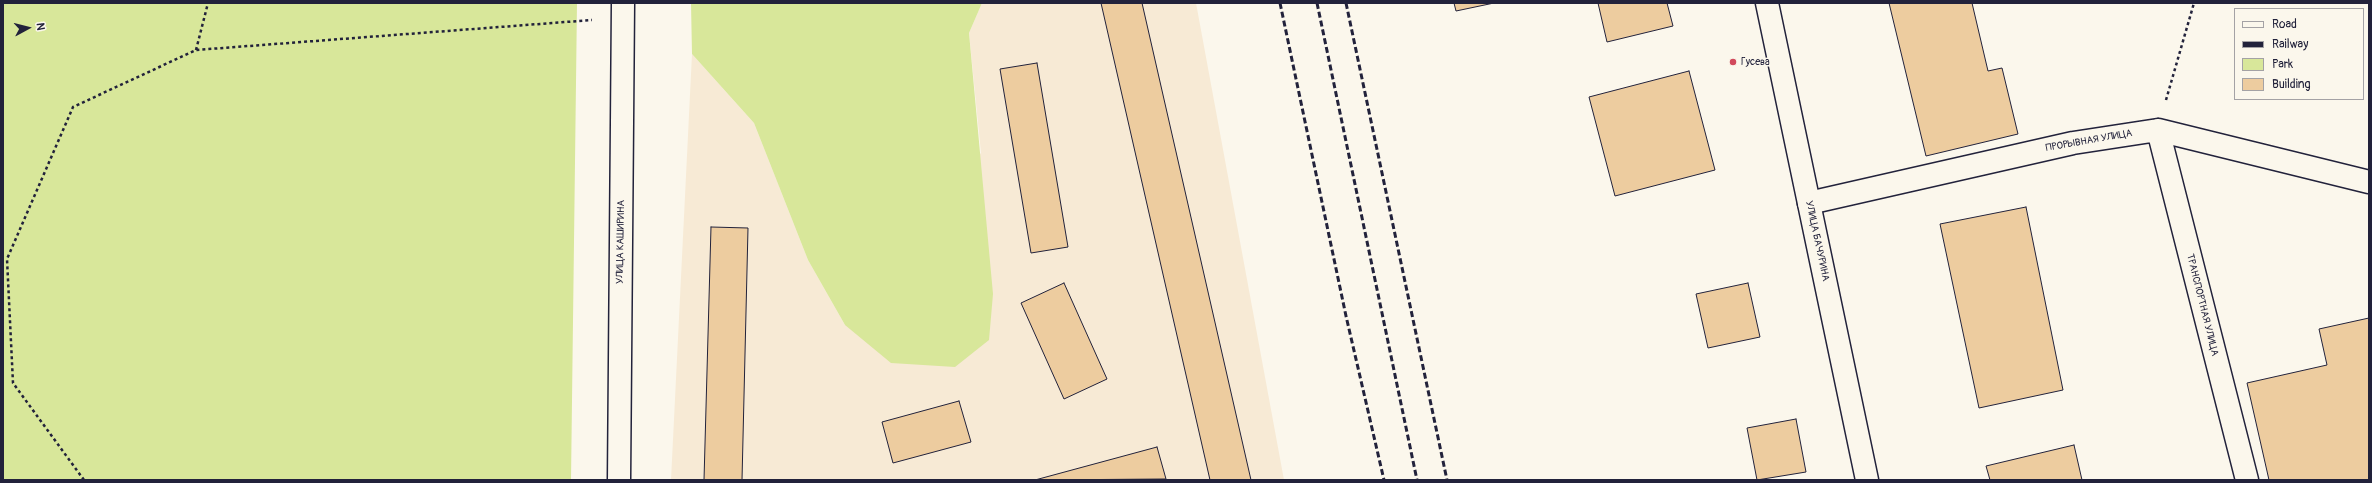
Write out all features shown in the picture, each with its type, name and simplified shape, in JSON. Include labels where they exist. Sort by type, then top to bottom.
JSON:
[{"type":"street","name":"УЛИЦА БАЧУРИНА","points":[[1767,3],[1867,480]]},
{"type":"street","name":"УЛИЦА КАШИРИНА","points":[[619,480],[623,11]]},
{"type":"street","name":"ПРОРЫВНАЯ УЛИЦА","points":[[1809,203],[2073,143],[2158,130],[2369,182]]},
{"type":"street","name":"ТРАНСПОРТНАЯ УЛИЦА","points":[[2158,130],[2247,480]]},
{"type":"path","points":[[196,50],[208,3]]},
{"type":"path","points":[[2158,130],[2194,3]]},
{"type":"path","points":[[84,480],[13,383],[7,259],[73,107],[196,50],[623,11]]},
{"type":"shaded area","points":[[982,3],[1196,3],[1284,480],[671,480],[692,54],[754,123],[808,260],[845,325],[981,153],[969,33]]},
{"type":"green space","points":[[3,3],[577,3],[571,480],[3,480]]},
{"type":"green space","points":[[691,3],[982,3],[969,33],[993,294],[989,340],[955,367],[891,363],[845,325],[808,260],[754,123],[692,54]]},
{"type":"building","points":[[1101,3],[1142,3],[1251,480],[1210,480]]},
{"type":"building","points":[[1454,3],[1494,3],[1456,11]]},
{"type":"building","points":[[1598,3],[1667,3],[1673,26],[1607,42]]},
{"type":"building","points":[[1889,3],[1972,3],[1988,71],[2002,68],[2018,134],[1926,156]]},
{"type":"building","points":[[1037,63],[1068,247],[1031,253],[1000,69]]},
{"type":"building","points":[[1689,71],[1715,170],[1615,196],[1589,97]]},
{"type":"building","points":[[2026,207],[2063,390],[1979,408],[1940,224]]},
{"type":"building","points":[[711,227],[748,228],[742,480],[704,480]]},
{"type":"building","points":[[1064,283],[1107,379],[1064,399],[1021,303]]},
{"type":"building","points":[[1748,283],[1760,337],[1708,348],[1696,294]]},
{"type":"building","points":[[2369,318],[2369,480],[2269,480],[2247,383],[2327,365],[2319,329]]},
{"type":"building","points":[[959,401],[971,442],[893,463],[882,422]]},
{"type":"building","points":[[1796,419],[1806,472],[1757,480],[1747,428]]},
{"type":"building","points":[[2074,445],[2082,480],[1990,480],[1986,466]]},
{"type":"building","points":[[1157,447],[1166,479],[1035,480]]},
{"type":"railway","points":[[1280,3],[1346,316],[1384,480]]},
{"type":"railway","points":[[1317,3],[1417,480]]},
{"type":"railway","points":[[1346,3],[1447,480]]},
{"type":"place","name":"Гусева","points":[[1733,62]]}]
